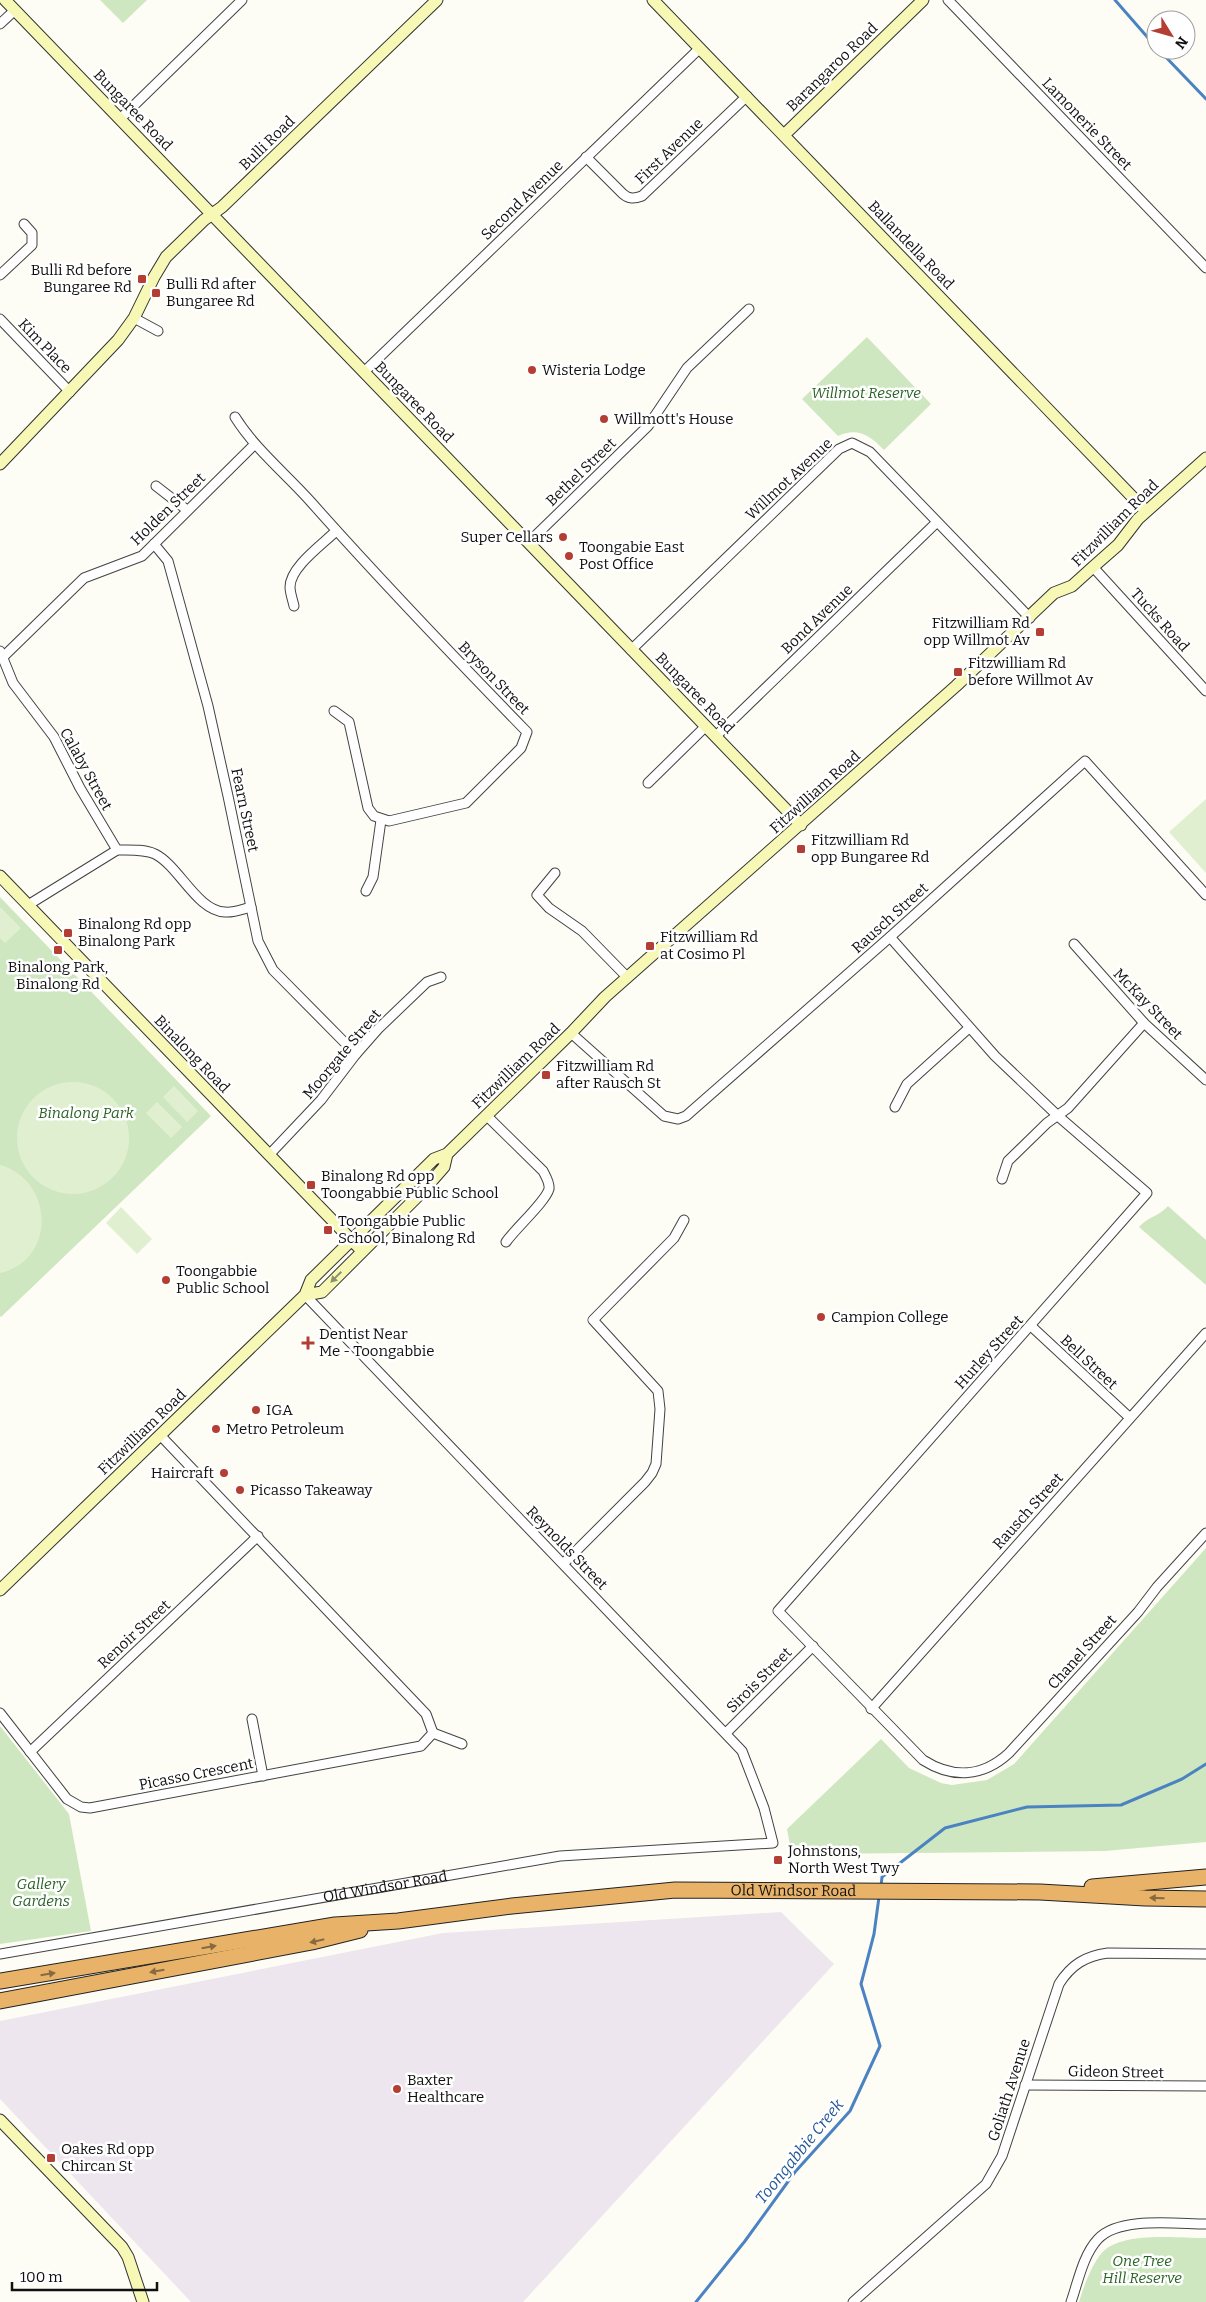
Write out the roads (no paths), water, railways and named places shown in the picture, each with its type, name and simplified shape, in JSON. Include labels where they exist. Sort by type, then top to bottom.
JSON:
[{"type":"highway","name":"Old Windsor Road","points":[[1040,1892],[1206,1877]]},
{"type":"highway","name":"Old Windsor Road","points":[[0,1981],[335,1925],[398,1921],[512,1906],[675,1890],[1040,1892],[1144,1898],[1206,1899]]},
{"type":"highway","name":"Old Windsor Road","points":[[0,2001],[312,1942],[398,1921]]},
{"type":"street","name":"Bungaree Road","points":[[5,0],[801,825]]},
{"type":"street","points":[[120,119],[242,0]]},
{"type":"street","name":"Bulli Road","points":[[0,464],[118,340],[134,318],[154,277],[166,258],[437,0]]},
{"type":"street","name":"Ballandella Road","points":[[654,0],[1146,511]]},
{"type":"street","name":"Barangaroo Road","points":[[784,134],[923,0]]},
{"type":"street","name":"Lamonerie Street","points":[[948,0],[1206,268]]},
{"type":"street","points":[[0,24],[15,10]]},
{"type":"street","name":"Second Avenue","points":[[364,372],[700,48]]},
{"type":"street","name":"First Avenue","points":[[586,157],[622,194],[628,198],[636,199],[642,196],[746,96]]},
{"type":"street","points":[[0,275],[32,245],[32,233],[24,224]]},
{"type":"street","name":"Bethel Street","points":[[529,542],[648,426],[687,368],[749,309]]},
{"type":"street","points":[[134,318],[158,331]]},
{"type":"street","name":"Kim Place","points":[[0,319],[70,392]]},
{"type":"street","name":"Bryson Street","points":[[234,417],[256,444],[409,610],[528,732],[521,748],[466,803],[390,821],[381,820]]},
{"type":"street","name":"Willmot Avenue","points":[[631,650],[845,445],[852,443],[870,452],[1030,618]]},
{"type":"street","name":"Holden Street","points":[[1,655],[84,578],[142,556],[256,444]]},
{"type":"street","name":"Fitzwilliam Road","points":[[0,1590],[305,1295],[311,1280],[434,1159],[447,1154],[627,977],[801,825],[1030,618],[1054,593],[1072,586],[1094,567],[1118,545],[1146,511],[1206,458]]},
{"type":"street","points":[[156,486],[187,510]]},
{"type":"street","name":"Bond Avenue","points":[[716,736],[937,522]]},
{"type":"street","points":[[294,606],[290,588],[293,575],[336,531]]},
{"type":"street","name":"Fearn Street","points":[[154,544],[168,561],[208,706],[258,942],[273,970],[356,1054]]},
{"type":"street","name":"Tucks Road","points":[[1094,567],[1206,691]]},
{"type":"street","name":"Calaby Street","points":[[1,655],[20,694],[54,736],[80,788],[117,850]]},
{"type":"street","points":[[334,710],[349,722],[368,808],[374,816],[381,820],[373,877],[366,891]]},
{"type":"street","points":[[648,783],[706,726]]},
{"type":"street","name":"Rausch Street","points":[[571,1033],[664,1116],[670,1119],[678,1119],[686,1116],[890,937],[1085,761],[1206,895]]},
{"type":"street","points":[[28,905],[117,850],[146,851],[156,854],[208,906],[218,911],[226,913],[251,907]]},
{"type":"street","points":[[555,873],[536,894],[550,908],[582,931],[627,977]]},
{"type":"street","name":"Binalong Road","points":[[0,876],[362,1251]]},
{"type":"street","name":"Hurley Street","points":[[890,937],[969,1028],[1058,1116],[1147,1194],[778,1611],[871,1709],[923,1760],[942,1771],[966,1773]]},
{"type":"street","name":"McKay Street","points":[[1074,944],[1144,1023],[1206,1080]]},
{"type":"street","name":"Moorgate Street","points":[[269,1155],[321,1100],[378,1028],[427,982],[440,977]]},
{"type":"street","points":[[1002,1179],[1008,1161],[1047,1123],[1068,1108],[1144,1023]]},
{"type":"street","points":[[895,1108],[907,1084],[969,1028]]},
{"type":"street","points":[[486,1116],[543,1171],[548,1180],[549,1189],[543,1200],[516,1228],[506,1242]]},
{"type":"street","name":"Fitzwilliam Road","points":[[305,1295],[322,1292],[429,1185],[444,1167],[447,1154]]},
{"type":"street","points":[[564,1564],[645,1482],[656,1464],[660,1410],[658,1391],[594,1320],[674,1238],[684,1220]]},
{"type":"street","name":"Reynolds Street","points":[[305,1295],[726,1732],[742,1751],[764,1808],[774,1843]]},
{"type":"street","name":"Bell Street","points":[[1031,1326],[1129,1417]]},
{"type":"street","name":"Rausch Street","points":[[871,1709],[1129,1417],[1206,1333]]},
{"type":"street","points":[[160,1435],[426,1714],[433,1732],[462,1744]]},
{"type":"street","name":"Chanel Street","points":[[966,1773],[992,1766],[1009,1753],[1138,1612],[1156,1587],[1206,1533]]},
{"type":"street","name":"Renoir Street","points":[[30,1752],[258,1536]]},
{"type":"street","name":"Sirois Street","points":[[726,1732],[813,1646]]},
{"type":"street","name":"Picasso Crescent","points":[[0,1713],[67,1799],[81,1807],[90,1808],[421,1746],[433,1732]]},
{"type":"street","points":[[252,1719],[262,1776]]},
{"type":"street","name":"Old Windsor Road","points":[[0,1954],[560,1856],[774,1843]]},
{"type":"street","name":"Goliath Avenue","points":[[853,2302],[986,2184],[1002,2156],[1059,1984],[1067,1971],[1092,1955],[1108,1953],[1206,1954]]},
{"type":"street","name":"Gideon Street","points":[[1025,2085],[1206,2086]]},
{"type":"street","points":[[0,2120],[122,2247],[131,2264],[143,2302]]},
{"type":"street","points":[[1071,2302],[1087,2255],[1098,2238],[1117,2226],[1135,2224],[1206,2224]]},
{"type":"waterway","points":[[1115,0],[1146,36]]},
{"type":"waterway","points":[[1169,60],[1206,99]]},
{"type":"waterway","name":"Toongabbie Creek","points":[[881,1886],[882,1877],[945,1828],[1027,1807],[1121,1805],[1182,1779],[1206,1764]]},
{"type":"waterway","name":"Toongabbie Creek","points":[[696,2302],[745,2241],[795,2172],[850,2111],[880,2046],[861,1984],[874,1934],[879,1897]]},
{"type":"place","name":"Bulli Rd before Bungaree Rd","points":[[142,279]]},
{"type":"place","name":"Bulli Rd after Bungaree Rd","points":[[156,293]]},
{"type":"place","name":"Wisteria Lodge","points":[[532,370]]},
{"type":"place","name":"Willmott's House","points":[[604,419]]},
{"type":"place","name":"Super Cellars","points":[[563,537]]},
{"type":"place","name":"Toongabie East Post Office","points":[[569,556]]},
{"type":"place","name":"Fitzwilliam Rd opp Willmot Av","points":[[1040,632]]},
{"type":"place","name":"Fitzwilliam Rd before Willmot Av","points":[[958,672]]},
{"type":"place","name":"Fitzwilliam Rd opp Bungaree Rd","points":[[801,849]]},
{"type":"place","name":"Binalong Rd opp Binalong Park","points":[[68,933]]},
{"type":"place","name":"Fitzwilliam Rd at Cosimo Pl","points":[[650,946]]},
{"type":"place","name":"Binalong Park, Binalong Rd","points":[[58,950]]},
{"type":"place","name":"Fitzwilliam Rd after Rausch St","points":[[546,1075]]},
{"type":"place","name":"Binalong Rd opp Toongabbie Public School","points":[[311,1185]]},
{"type":"place","name":"Toongabbie Public School, Binalong Rd","points":[[328,1230]]},
{"type":"place","name":"Toongabbie Public School","points":[[166,1280]]},
{"type":"place","name":"Campion College","points":[[821,1317]]},
{"type":"place","name":"Dentist Near Me - Toongabbie","points":[[308,1343]]},
{"type":"place","name":"IGA","points":[[256,1410]]},
{"type":"place","name":"Metro Petroleum","points":[[216,1429]]},
{"type":"place","name":"Haircraft","points":[[224,1473]]},
{"type":"place","name":"Picasso Takeaway","points":[[240,1490]]},
{"type":"place","name":"Johnstons, North West Twy","points":[[778,1860]]},
{"type":"place","name":"Baxter Healthcare","points":[[397,2089]]},
{"type":"place","name":"Oakes Rd opp Chircan St","points":[[51,2158]]},
{"type":"park label","name":"Willmot Reserve","points":[[866,393]]},
{"type":"park label","name":"Binalong Park","points":[[86,1113]]},
{"type":"park label","name":"Gallery Gardens","points":[[41,1892]]},
{"type":"park label","name":"One Tree Hill Reserve","points":[[1142,2270]]}]
